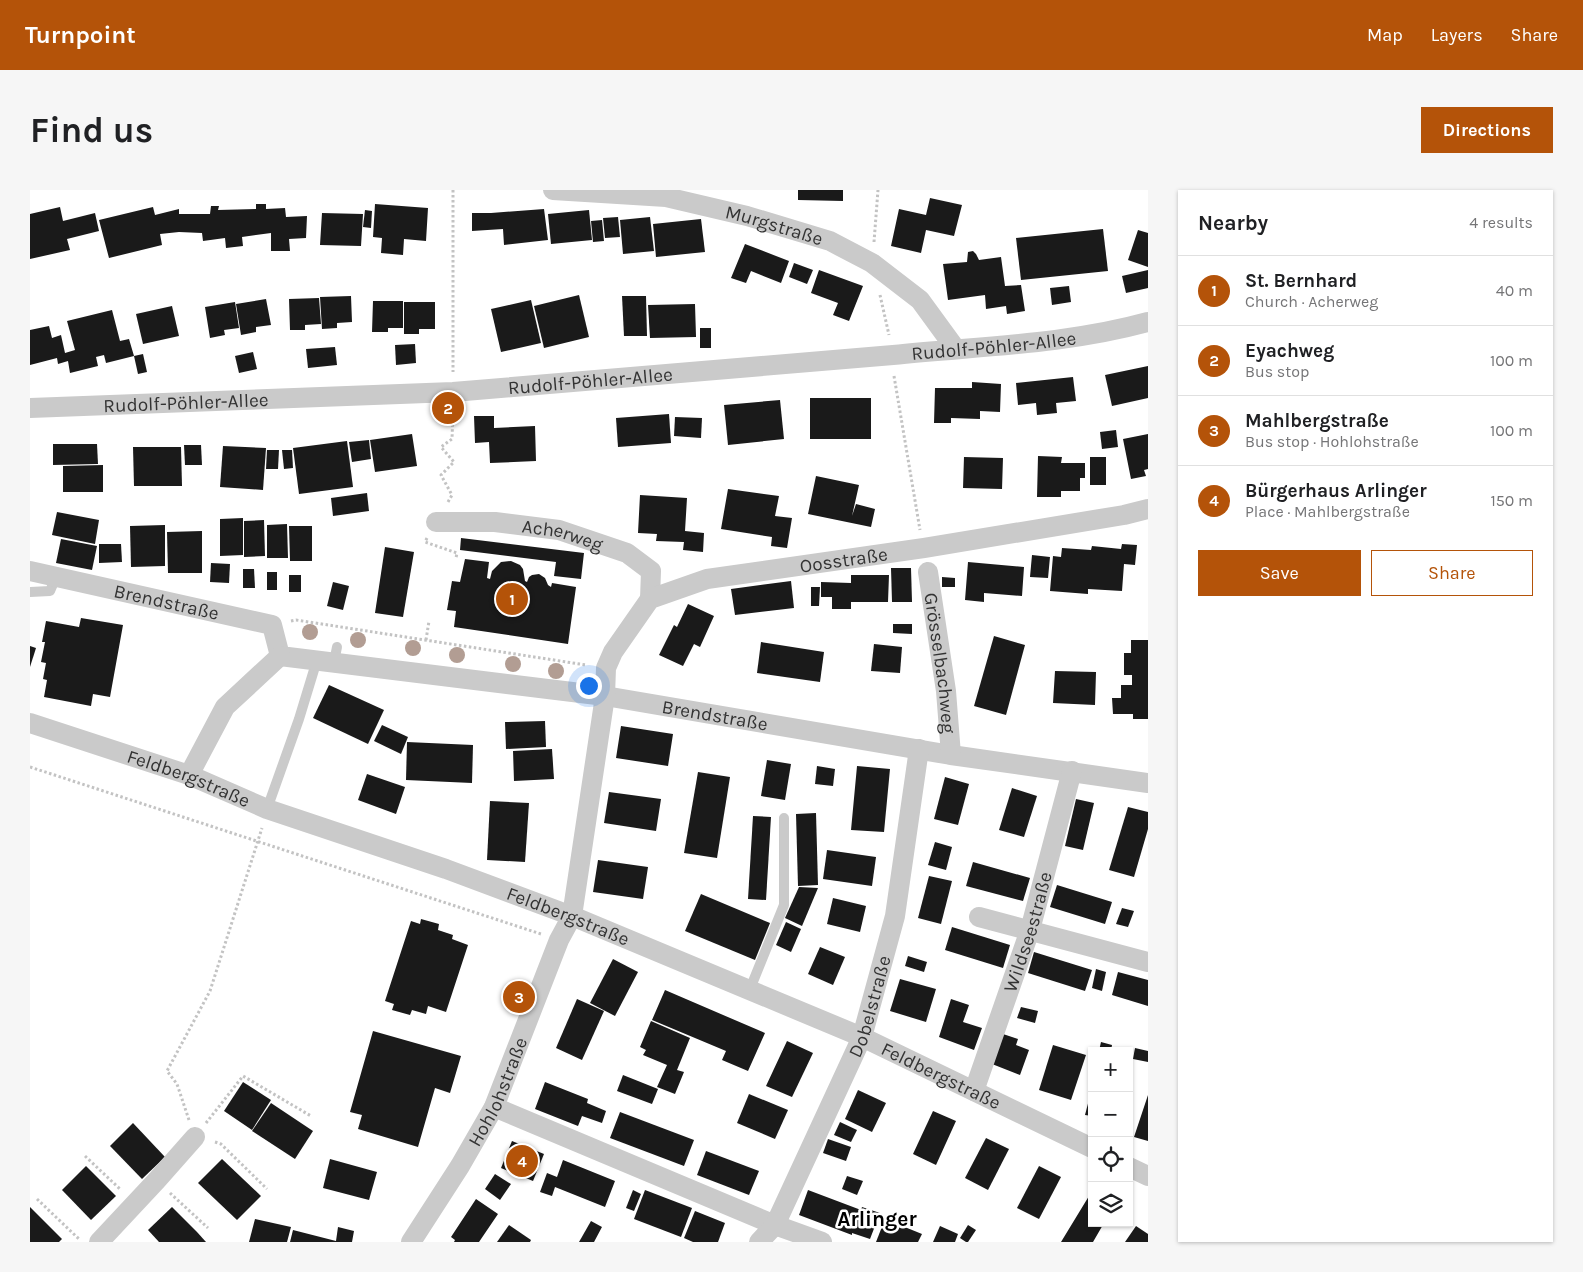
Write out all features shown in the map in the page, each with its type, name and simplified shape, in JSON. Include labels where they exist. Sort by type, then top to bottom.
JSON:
[{"type":"street","name":"Murgstraße","points":[[553,190],[666,197],[747,216],[830,242],[872,263],[920,300],[955,348]]},
{"type":"street","name":"Rudolf-Pöhler-Allee","points":[[30,408],[453,392],[893,355],[955,348],[1039,343],[1148,322]]},
{"type":"street","name":"Oosstraße","points":[[650,599],[707,579],[924,548],[1124,515],[1148,509]]},
{"type":"street","name":"Acherweg","points":[[436,522],[495,522],[560,530],[627,553],[651,571],[650,599]]},
{"type":"street","name":"Brendstraße","points":[[30,571],[195,613],[272,625]]},
{"type":"street","name":"Grösselbachweg","points":[[928,572],[946,691],[951,755]]},
{"type":"street","points":[[604,696],[606,668],[613,652],[650,599]]},
{"type":"street","points":[[189,775],[225,707],[280,656],[272,625]]},
{"type":"street","name":"Brendstraße","points":[[280,656],[329,656],[383,665],[436,669],[535,683],[951,755],[1148,783]]},
{"type":"street","name":"Hohlohstraße","points":[[411,1242],[460,1166],[494,1106],[559,940],[572,916],[604,696]]},
{"type":"street","name":"Feldbergstraße","points":[[30,723],[139,763],[189,775],[268,809],[444,873],[572,916],[862,1036],[1088,1146]]},
{"type":"street","name":"Dobelstraße","points":[[760,1242],[774,1225],[862,1036],[895,916],[919,749]]},
{"type":"street","name":"Wildseestraße","points":[[974,1090],[1030,930],[1072,771]]},
{"type":"street","points":[[979,917],[1148,962]]},
{"type":"street","points":[[494,1106],[774,1225],[822,1242]]},
{"type":"street","points":[[99,1242],[195,1137]]},
{"type":"street","points":[[1133,1169],[1148,1176]]},
{"type":"lane","points":[[30,592],[50,590],[56,577]]},
{"type":"lane","points":[[268,809],[297,718],[329,656]]},
{"type":"lane","points":[[750,990],[784,905],[784,818]]},
{"type":"path","points":[[436,522],[452,495],[441,475],[454,462],[441,447],[452,439],[453,190]]},
{"type":"path","points":[[872,263],[878,190]]},
{"type":"path","points":[[895,385],[917,514]]},
{"type":"path","points":[[425,542],[457,553],[456,558]]},
{"type":"path","points":[[272,625],[296,620],[606,668]]},
{"type":"path","points":[[426,640],[428,621]]},
{"type":"path","points":[[30,766],[559,940]]},
{"type":"path","points":[[195,1137],[177,1084],[167,1071],[210,990],[268,809]]},
{"type":"path","points":[[195,1137],[243,1076],[311,1116]]},
{"type":"path","points":[[195,1137],[221,1144],[268,1189]]},
{"type":"path","points":[[85,1156],[135,1204]]},
{"type":"path","points":[[157,1180],[208,1228]]},
{"type":"path","points":[[37,1198],[82,1242]]},
{"type":"building","points":[[798,190],[843,190],[843,201],[798,200]]},
{"type":"building","points":[[930,198],[962,205],[954,236],[926,230],[921,253],[891,246],[899,209],[926,215]]},
{"type":"building","points":[[256,204],[266,204],[266,209],[285,208],[286,217],[307,216],[306,238],[289,239],[290,251],[271,251],[271,233],[242,237],[243,246],[226,248],[225,238],[203,241],[202,233],[179,232],[160,234],[162,245],[109,258],[99,220],[153,207],[155,215],[179,209],[179,214],[210,214],[211,206],[219,206],[218,210],[256,209]]},
{"type":"building","points":[[375,204],[428,208],[426,241],[404,239],[403,255],[381,253],[382,238],[373,237]]},
{"type":"building","points":[[60,207],[63,221],[95,213],[99,231],[67,239],[70,250],[30,259],[30,214]]},
{"type":"building","points":[[544,209],[548,240],[504,245],[503,229],[472,231],[472,213]]},
{"type":"building","points":[[365,210],[372,211],[371,228],[363,227]]},
{"type":"building","points":[[589,210],[592,240],[551,244],[548,214]]},
{"type":"building","points":[[322,213],[363,214],[361,246],[320,245]]},
{"type":"building","points":[[618,217],[620,237],[605,238],[603,218]]},
{"type":"building","points":[[650,217],[654,251],[623,254],[620,220]]},
{"type":"building","points":[[701,219],[705,252],[656,257],[653,224]]},
{"type":"building","points":[[602,220],[604,241],[593,242],[591,221]]},
{"type":"building","points":[[1103,229],[1108,271],[1021,280],[1016,238]]},
{"type":"building","points":[[1138,230],[1148,233],[1148,267],[1128,260]]},
{"type":"building","points":[[745,244],[789,261],[781,283],[751,271],[746,283],[731,278]]},
{"type":"building","points":[[973,251],[979,260],[1001,257],[1005,286],[1021,285],[1025,311],[1007,314],[1006,306],[986,309],[985,295],[948,300],[943,264],[967,262],[968,252]]},
{"type":"building","points":[[794,263],[813,270],[807,284],[789,277]]},
{"type":"building","points":[[819,270],[863,286],[849,321],[833,315],[838,303],[811,293]]},
{"type":"building","points":[[1148,270],[1148,288],[1126,293],[1122,276]]},
{"type":"building","points":[[1069,286],[1071,302],[1052,305],[1050,288]]},
{"type":"building","points":[[579,295],[589,337],[544,348],[534,306]]},
{"type":"building","points":[[351,296],[352,322],[337,323],[337,328],[322,329],[320,297]]},
{"type":"building","points":[[622,296],[646,296],[647,336],[624,336]]},
{"type":"building","points":[[319,298],[321,324],[305,325],[305,330],[290,330],[289,299]]},
{"type":"building","points":[[266,299],[271,325],[256,327],[256,332],[241,335],[236,304]]},
{"type":"building","points":[[531,300],[541,343],[501,352],[491,309]]},
{"type":"building","points":[[373,301],[403,301],[403,328],[388,328],[388,332],[372,332]]},
{"type":"building","points":[[235,302],[239,328],[224,330],[225,335],[210,338],[205,307]]},
{"type":"building","points":[[404,302],[435,302],[435,329],[419,329],[419,334],[404,334]]},
{"type":"building","points":[[695,304],[696,337],[650,338],[648,305]]},
{"type":"building","points":[[172,306],[179,336],[143,344],[136,314]]},
{"type":"building","points":[[112,310],[120,341],[129,339],[134,356],[106,363],[104,355],[96,357],[98,366],[70,373],[68,361],[58,364],[57,358],[30,365],[30,330],[49,326],[52,338],[61,335],[65,353],[75,350],[67,321]]},
{"type":"building","points":[[700,328],[711,328],[711,348],[700,348]]},
{"type":"building","points":[[415,344],[416,363],[396,365],[395,345]]},
{"type":"building","points":[[335,347],[337,365],[308,368],[306,349]]},
{"type":"building","points":[[253,352],[257,369],[239,373],[235,356]]},
{"type":"building","points":[[143,354],[147,372],[138,374],[134,356]]},
{"type":"building","points":[[1148,366],[1148,398],[1112,406],[1105,375]]},
{"type":"building","points":[[1073,377],[1076,401],[1056,403],[1057,413],[1037,415],[1036,403],[1018,405],[1016,383]]},
{"type":"building","points":[[972,382],[1001,384],[1000,412],[980,411],[980,419],[951,418],[951,423],[934,423],[935,388],[972,388]]},
{"type":"building","points":[[810,398],[871,398],[871,439],[810,439]]},
{"type":"building","points":[[780,400],[784,439],[728,445],[724,405]]},
{"type":"building","points":[[669,414],[671,443],[618,447],[616,418]]},
{"type":"building","points":[[474,416],[494,416],[494,428],[535,426],[536,461],[490,463],[489,442],[475,443]]},
{"type":"building","points":[[675,417],[702,418],[701,438],[674,436]]},
{"type":"building","points":[[1116,430],[1118,447],[1102,449],[1100,432]]},
{"type":"building","points":[[412,434],[417,466],[375,472],[370,440]]},
{"type":"building","points":[[1148,434],[1148,469],[1144,470],[1146,476],[1131,479],[1123,439]]},
{"type":"building","points":[[369,440],[371,459],[352,462],[349,442]]},
{"type":"building","points":[[347,441],[353,487],[299,494],[293,448]]},
{"type":"building","points":[[53,444],[97,444],[98,464],[53,465]]},
{"type":"building","points":[[184,445],[201,445],[202,465],[185,465]]},
{"type":"building","points":[[223,446],[266,448],[263,490],[220,487]]},
{"type":"building","points":[[133,447],[181,447],[182,486],[134,486]]},
{"type":"building","points":[[267,450],[279,450],[278,469],[266,469]]},
{"type":"building","points":[[282,450],[292,450],[293,468],[284,469]]},
{"type":"building","points":[[1038,456],[1062,457],[1061,463],[1085,463],[1085,478],[1080,478],[1080,491],[1061,491],[1061,497],[1037,497]]},
{"type":"building","points":[[964,457],[1003,458],[1002,489],[963,488]]},
{"type":"building","points":[[1090,457],[1106,457],[1106,485],[1090,485]]},
{"type":"building","points":[[103,465],[103,492],[63,492],[63,466]]},
{"type":"building","points":[[816,476],[859,485],[852,516],[856,504],[875,509],[871,527],[808,514]]},
{"type":"building","points":[[728,489],[779,496],[775,516],[792,518],[787,548],[771,546],[772,537],[721,529]]},
{"type":"building","points":[[367,493],[369,511],[333,516],[331,498]]},
{"type":"building","points":[[640,495],[687,498],[685,531],[704,533],[703,552],[683,550],[684,542],[656,541],[657,534],[638,533]]},
{"type":"building","points":[[57,512],[99,520],[95,544],[52,535]]},
{"type":"building","points":[[243,518],[243,555],[220,556],[220,519]]},
{"type":"building","points":[[264,520],[265,556],[244,557],[244,521]]},
{"type":"building","points":[[287,524],[288,558],[267,558],[267,525]]},
{"type":"building","points":[[165,525],[165,566],[131,567],[130,526]]},
{"type":"building","points":[[289,526],[312,526],[312,561],[290,561]]},
{"type":"building","points":[[202,531],[202,573],[168,573],[167,532]]},
{"type":"building","points":[[461,538],[584,553],[581,579],[554,576],[556,562],[460,550]]},
{"type":"building","points":[[61,539],[97,546],[92,570],[56,563]]},
{"type":"building","points":[[99,544],[121,544],[122,562],[99,563]]},
{"type":"building","points":[[1122,544],[1137,545],[1135,565],[1124,564],[1122,591],[1088,589],[1088,594],[1050,591],[1053,556],[1061,557],[1062,548],[1091,550],[1092,546],[1121,549]]},
{"type":"building","points":[[385,547],[414,552],[403,617],[375,613]]},
{"type":"building","points":[[1032,555],[1050,557],[1048,578],[1030,577]]},
{"type":"building","points":[[465,559],[489,562],[487,578],[490,579],[492,571],[501,562],[511,561],[520,565],[527,582],[532,575],[539,574],[545,578],[551,587],[552,583],[576,587],[568,644],[454,627],[456,611],[447,610],[452,581],[460,582]]},
{"type":"building","points":[[968,562],[1024,567],[1022,596],[984,593],[984,602],[965,600]]},
{"type":"building","points":[[211,563],[230,564],[229,583],[210,582]]},
{"type":"building","points":[[891,568],[911,568],[912,602],[892,602]]},
{"type":"building","points":[[243,569],[254,569],[255,588],[243,588]]},
{"type":"building","points":[[267,572],[277,572],[277,590],[267,590]]},
{"type":"building","points":[[289,575],[301,575],[301,592],[289,592]]},
{"type":"building","points":[[851,575],[889,575],[888,602],[851,602],[851,609],[832,609],[832,597],[821,597],[821,582],[851,583]]},
{"type":"building","points":[[942,577],[955,578],[955,587],[942,587]]},
{"type":"building","points":[[791,581],[794,608],[735,615],[731,589]]},
{"type":"building","points":[[333,582],[349,586],[343,610],[327,606]]},
{"type":"building","points":[[811,587],[820,587],[819,606],[811,606]]},
{"type":"building","points":[[688,604],[714,616],[700,647],[694,644],[683,666],[659,655],[674,625],[677,627]]},
{"type":"building","points":[[81,618],[123,625],[110,697],[93,694],[91,706],[44,697],[47,680],[43,679],[46,663],[41,662],[45,642],[42,642],[46,621],[79,627]]},
{"type":"building","points":[[893,624],[912,624],[912,634],[893,633]]},
{"type":"building","points":[[994,636],[1025,645],[1006,715],[974,706]]},
{"type":"building","points":[[1131,640],[1148,640],[1148,719],[1133,719],[1133,714],[1113,714],[1112,698],[1121,698],[1121,685],[1132,685],[1132,675],[1124,675],[1124,653],[1131,653]]},
{"type":"building","points":[[761,642],[824,652],[820,682],[757,673]]},
{"type":"building","points":[[874,644],[902,647],[900,673],[871,671]]},
{"type":"building","points":[[30,646],[36,648],[30,667]]},
{"type":"building","points":[[1055,671],[1096,672],[1095,705],[1053,703]]},
{"type":"building","points":[[329,685],[384,710],[368,744],[313,718]]},
{"type":"building","points":[[545,721],[546,747],[506,749],[505,722]]},
{"type":"building","points":[[382,725],[408,737],[401,754],[374,741]]},
{"type":"building","points":[[621,726],[673,734],[668,766],[616,758]]},
{"type":"building","points":[[407,742],[473,745],[472,783],[406,780]]},
{"type":"building","points":[[552,749],[554,779],[514,781],[513,751]]},
{"type":"building","points":[[767,760],[791,764],[785,800],[761,796]]},
{"type":"building","points":[[817,766],[835,769],[833,786],[815,784]]},
{"type":"building","points":[[857,766],[890,769],[884,832],[851,830]]},
{"type":"building","points":[[698,772],[730,777],[717,858],[684,853]]},
{"type":"building","points":[[367,774],[405,787],[396,814],[358,800]]},
{"type":"building","points":[[945,777],[969,784],[958,825],[934,819]]},
{"type":"building","points":[[1012,788],[1037,796],[1024,837],[999,830]]},
{"type":"building","points":[[609,792],[661,799],[656,831],[604,823]]},
{"type":"building","points":[[1076,799],[1094,803],[1083,850],[1065,846]]},
{"type":"building","points":[[490,801],[529,803],[525,862],[487,860]]},
{"type":"building","points":[[1128,807],[1148,812],[1148,829],[1134,877],[1109,870]]},
{"type":"building","points":[[816,813],[818,885],[798,886],[796,814]]},
{"type":"building","points":[[753,816],[771,817],[766,900],[748,899]]},
{"type":"building","points":[[935,842],[952,847],[946,870],[928,865]]},
{"type":"building","points":[[827,850],[876,857],[872,886],[823,879]]},
{"type":"building","points":[[598,860],[648,867],[643,899],[593,892]]},
{"type":"building","points":[[973,862],[1030,878],[1023,901],[966,886]]},
{"type":"building","points":[[929,876],[952,881],[941,924],[918,918]]},
{"type":"building","points":[[1057,885],[1112,902],[1105,924],[1050,907]]},
{"type":"building","points":[[799,887],[818,888],[802,926],[785,918]]},
{"type":"building","points":[[701,894],[770,923],[755,960],[685,931]]},
{"type":"building","points":[[833,898],[866,906],[860,932],[827,924]]},
{"type":"building","points":[[1122,908],[1134,911],[1128,927],[1116,924]]},
{"type":"building","points":[[421,919],[439,924],[438,930],[453,935],[452,939],[468,945],[446,1012],[428,1006],[426,1014],[412,1010],[410,1015],[392,1010],[394,1004],[385,1001],[411,921],[420,924]]},
{"type":"building","points":[[786,922],[801,929],[791,952],[776,945]]},
{"type":"building","points":[[952,927],[1010,945],[1003,968],[945,950]]},
{"type":"building","points":[[820,947],[845,957],[833,985],[808,974]]},
{"type":"building","points":[[1034,952],[1092,970],[1085,991],[1028,973]]},
{"type":"building","points":[[908,956],[927,962],[924,972],[905,966]]},
{"type":"building","points":[[613,959],[638,972],[615,1016],[590,1003]]},
{"type":"building","points":[[1096,969],[1106,972],[1102,991],[1092,988]]},
{"type":"building","points":[[1118,972],[1148,980],[1148,1006],[1112,995]]},
{"type":"building","points":[[900,979],[936,989],[926,1022],[890,1011]]},
{"type":"building","points":[[665,990],[765,1033],[748,1071],[722,1060],[726,1051],[652,1020]]},
{"type":"building","points":[[577,999],[604,1011],[582,1060],[556,1048]]},
{"type":"building","points":[[951,999],[969,1005],[963,1022],[982,1028],[974,1050],[939,1037]]},
{"type":"building","points":[[1021,1007],[1038,1011],[1035,1023],[1017,1018]]},
{"type":"building","points":[[651,1021],[690,1038],[677,1070],[684,1072],[675,1094],[657,1087],[667,1065],[643,1055],[646,1050],[640,1047]]},
{"type":"building","points":[[373,1031],[461,1056],[450,1093],[435,1088],[418,1147],[358,1129],[362,1115],[350,1112]]},
{"type":"building","points":[[1003,1034],[1018,1039],[1016,1045],[1029,1050],[1020,1075],[992,1064]]},
{"type":"building","points":[[787,1041],[813,1053],[792,1097],[766,1086]]},
{"type":"building","points":[[1101,1042],[1112,1045],[1112,1047],[1100,1047]]},
{"type":"building","points":[[1053,1045],[1086,1055],[1071,1100],[1039,1090]]},
{"type":"building","points":[[1135,1048],[1148,1051],[1148,1062],[1133,1059]]},
{"type":"building","points":[[623,1075],[658,1089],[652,1104],[617,1091]]},
{"type":"building","points":[[243,1082],[271,1100],[252,1130],[224,1111]]},
{"type":"building","points":[[545,1082],[588,1099],[587,1103],[606,1111],[602,1123],[582,1116],[578,1126],[535,1109]]},
{"type":"building","points":[[858,1090],[886,1103],[872,1132],[845,1119]]},
{"type":"building","points":[[749,1094],[788,1110],[775,1139],[737,1123]]},
{"type":"building","points":[[1148,1095],[1148,1141],[1134,1137]]},
{"type":"building","points":[[271,1103],[313,1131],[295,1159],[252,1131]]},
{"type":"building","points":[[1088,1104],[1088,1115],[1085,1115]]},
{"type":"building","points":[[933,1111],[956,1121],[936,1165],[913,1154]]},
{"type":"building","points":[[620,1112],[694,1140],[684,1166],[610,1138]]},
{"type":"building","points":[[840,1122],[857,1130],[851,1142],[834,1135]]},
{"type":"building","points":[[133,1123],[165,1157],[142,1179],[110,1146]]},
{"type":"building","points":[[986,1138],[1009,1149],[988,1190],[965,1178]]},
{"type":"building","points":[[828,1139],[851,1147],[846,1161],[823,1153]]},
{"type":"building","points":[[512,1141],[544,1154],[533,1181],[501,1168]]},
{"type":"building","points":[[706,1151],[759,1171],[749,1195],[697,1175]]},
{"type":"building","points":[[222,1159],[261,1196],[237,1220],[198,1183]]},
{"type":"building","points":[[330,1159],[377,1172],[369,1200],[323,1188]]},
{"type":"building","points":[[563,1160],[615,1181],[605,1207],[555,1187],[552,1196],[540,1192],[547,1173],[557,1177]]},
{"type":"building","points":[[86,1166],[116,1196],[91,1220],[62,1190]]},
{"type":"building","points":[[1039,1166],[1061,1177],[1039,1219],[1017,1208]]},
{"type":"building","points":[[495,1174],[511,1184],[500,1200],[485,1189]]},
{"type":"building","points":[[847,1176],[863,1181],[857,1195],[842,1189]]},
{"type":"building","points":[[633,1190],[641,1194],[634,1211],[626,1208]]},
{"type":"building","points":[[645,1190],[692,1208],[681,1237],[634,1219]]},
{"type":"building","points":[[808,1190],[861,1210],[862,1207],[880,1213],[870,1239],[852,1233],[852,1235],[799,1215]]},
{"type":"building","points":[[1088,1198],[1088,1227],[1102,1227],[1093,1242],[1061,1242]]},
{"type":"building","points":[[476,1199],[498,1214],[479,1242],[454,1242],[455,1240],[451,1237]]},
{"type":"building","points":[[30,1207],[62,1239],[59,1242],[30,1242]]},
{"type":"building","points":[[172,1207],[206,1242],[159,1242],[148,1230]]},
{"type":"building","points":[[695,1211],[725,1223],[718,1242],[693,1242],[684,1238]]},
{"type":"building","points":[[255,1219],[291,1227],[287,1242],[249,1242]]},
{"type":"building","points":[[885,1219],[922,1234],[918,1242],[876,1242]]},
{"type":"building","points":[[591,1221],[602,1227],[594,1242],[579,1242]]},
{"type":"building","points":[[509,1225],[531,1240],[530,1242],[497,1242]]},
{"type":"building","points":[[968,1225],[976,1230],[968,1242],[966,1242],[960,1238]]},
{"type":"building","points":[[940,1226],[958,1234],[955,1242],[933,1242]]},
{"type":"building","points":[[1136,1226],[1148,1234],[1148,1242],[1125,1242]]},
{"type":"building","points":[[338,1227],[354,1231],[352,1242],[290,1242],[293,1230],[336,1241]]},
{"type":"place","name":"Eyachweg","points":[[448,408]]},
{"type":"place","name":"St. Bernhard","points":[[512,599]]},
{"type":"place","name":"Mahlbergstraße","points":[[519,997]]},
{"type":"place","name":"Bürgerhaus Arlinger","points":[[522,1161]]},
{"type":"district","name":"Arlinger","points":[[877,1219]]}]
